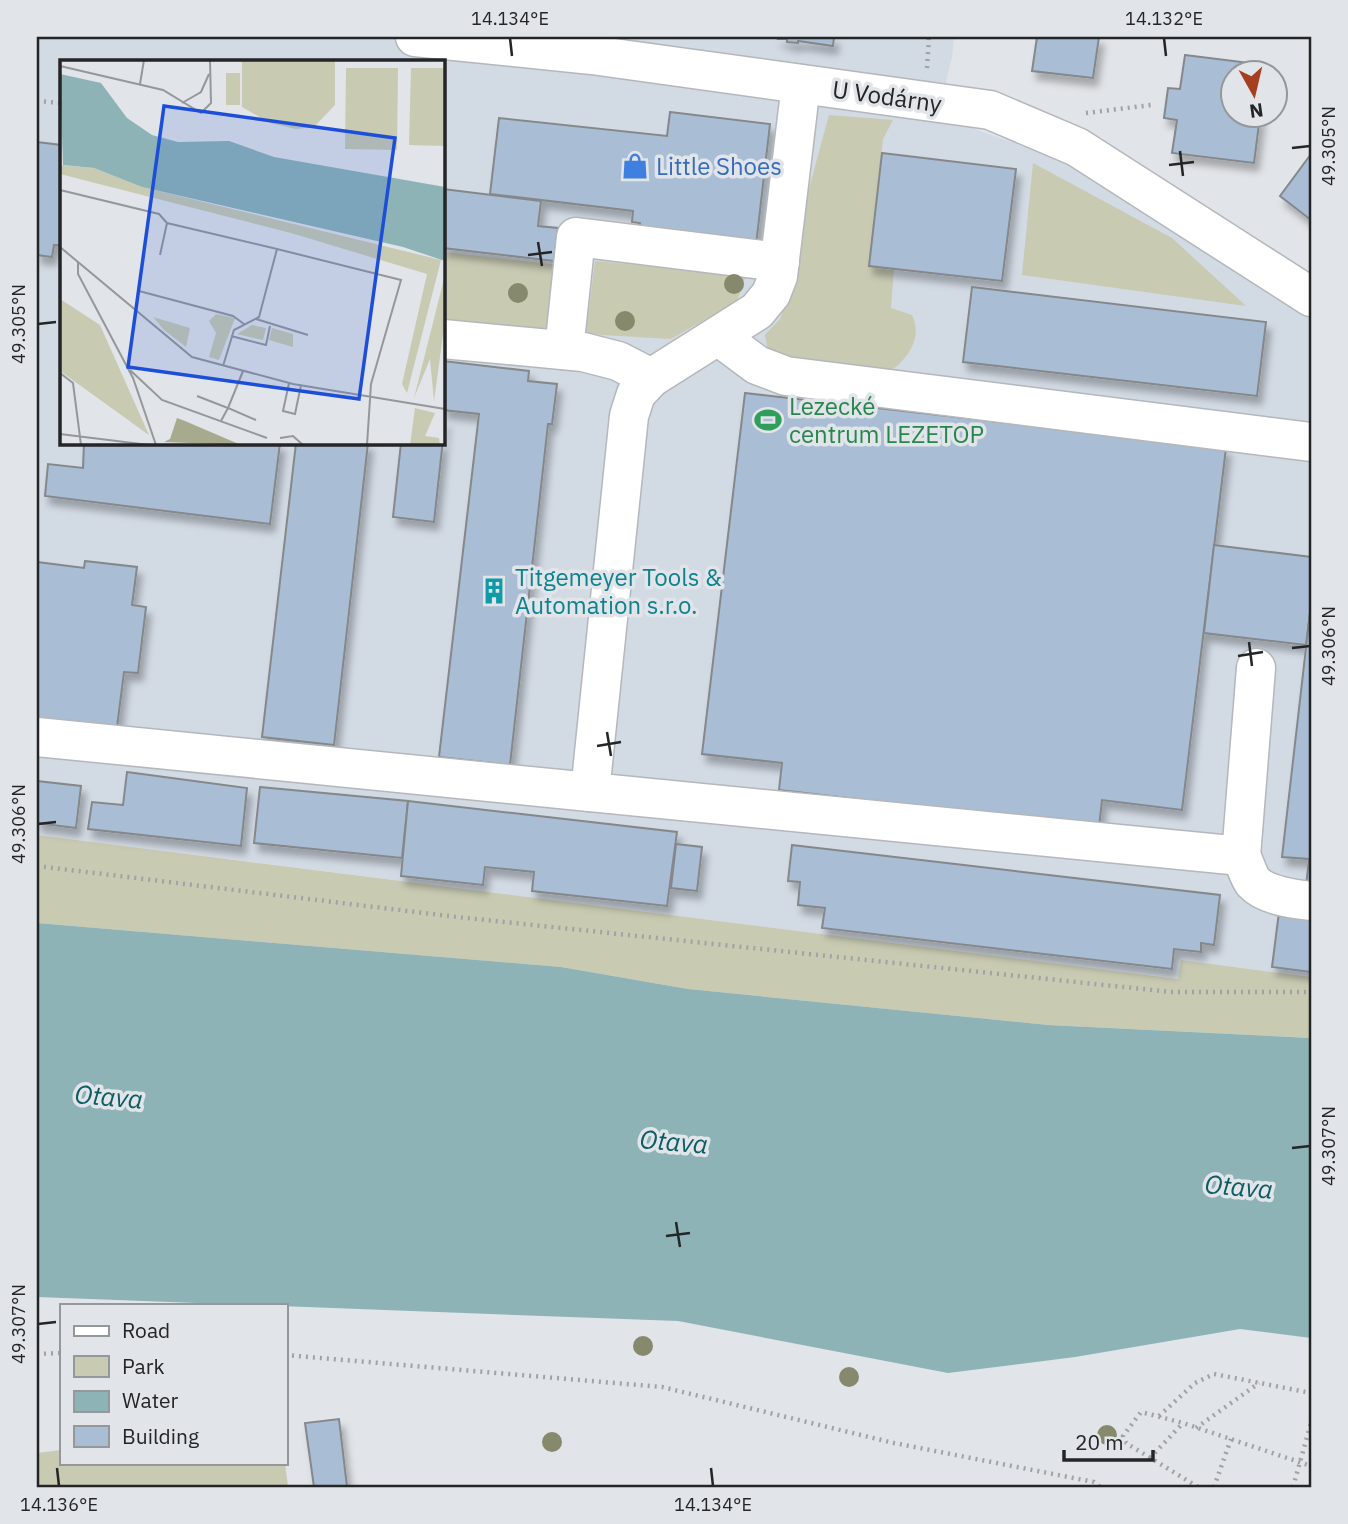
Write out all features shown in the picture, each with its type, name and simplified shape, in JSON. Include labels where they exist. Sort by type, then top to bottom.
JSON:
[{"type":"street","name":"U Vodárny","points":[[415,37],[683,52],[802,84],[990,110],[1077,147],[1311,297]]},
{"type":"street","points":[[590,792],[629,416],[636,394],[651,378],[757,311],[771,294],[778,276],[802,84]]},
{"type":"street","points":[[564,350],[576,237],[780,262]]},
{"type":"street","points":[[718,336],[757,365],[786,376],[1311,442]]},
{"type":"street","points":[[444,338],[583,352],[618,361],[651,378]]},
{"type":"street","points":[[1256,668],[1241,856],[1253,882],[1292,899],[1311,901]]},
{"type":"street","points":[[37,737],[1241,856]]},
{"type":"path","points":[[37,101],[60,103]]},
{"type":"path","points":[[37,866],[457,917],[1171,992],[1311,992]]},
{"type":"path","points":[[37,1354],[60,1353]]},
{"type":"path","points":[[287,1355],[662,1387],[894,1443],[1094,1482],[1100,1487]]},
{"type":"path","points":[[1158,1417],[1195,1383],[1214,1374],[1311,1393]]},
{"type":"path","points":[[1196,1428],[1259,1383]]},
{"type":"path","points":[[1198,1487],[1126,1443],[1123,1436],[1141,1412],[1183,1423],[1311,1466]]},
{"type":"path","points":[[1150,1458],[1183,1423]]},
{"type":"path","points":[[1293,1487],[1311,1423]]},
{"type":"path","points":[[1214,1487],[1231,1439]]},
{"type":"shaded area","points":[[37,37],[954,37],[938,116],[1070,163],[1311,318],[1311,977],[1181,960],[1179,979],[37,835]]},
{"type":"green space","points":[[829,115],[893,120],[883,139],[869,266],[894,268],[891,308],[912,315],[916,333],[905,357],[885,375],[770,363],[765,335],[780,319],[797,276],[807,196]]},
{"type":"green space","points":[[1033,163],[1172,238],[1246,306],[1022,275]]},
{"type":"green space","points":[[444,252],[559,265],[553,336],[444,325]]},
{"type":"green space","points":[[595,261],[746,275],[737,301],[671,339],[586,334]]},
{"type":"green space","points":[[37,835],[1178,979],[1181,960],[1311,977],[1311,1038],[1048,1025],[688,989],[561,967],[37,923]]},
{"type":"green space","points":[[60,1450],[60,1464],[285,1464],[288,1487],[37,1487],[37,1453]]},
{"type":"water","name":"Otava","points":[[37,923],[561,967],[688,989],[1048,1025],[1311,1038],[1311,1338],[1240,1329],[1075,1357],[948,1373],[678,1321],[287,1306],[287,1304],[37,1297]]},
{"type":"building","points":[[834,37],[833,46],[787,42],[787,39],[778,39]]},
{"type":"building","points":[[1037,37],[1099,37],[1093,78],[1032,71]]},
{"type":"building","points":[[1185,55],[1226,60],[1218,60],[1218,130],[1258,130],[1254,163],[1172,153],[1177,120],[1164,118],[1168,88],[1180,89]]},
{"type":"building","points":[[670,112],[770,124],[756,245],[639,231],[640,223],[632,222],[633,211],[490,194],[499,118],[667,136]]},
{"type":"building","points":[[37,142],[60,145],[60,245],[54,245],[52,257],[37,255]]},
{"type":"building","points":[[882,153],[1016,169],[1002,281],[869,266]]},
{"type":"building","points":[[1311,154],[1311,220],[1280,196]]},
{"type":"building","points":[[444,189],[541,201],[538,226],[558,228],[554,261],[444,248]]},
{"type":"building","points":[[972,287],[1266,322],[1257,396],[963,362]]},
{"type":"building","name":"Titgemeyer Tools & Automation s.r.o.","points":[[444,361],[529,371],[528,381],[557,384],[552,424],[548,424],[510,765],[439,757],[479,414],[444,410]]},
{"type":"building","points":[[745,393],[840,404],[841,395],[861,397],[859,406],[1226,448],[1182,810],[1102,800],[1099,827],[779,790],[782,763],[702,754]]},
{"type":"building","points":[[84,444],[280,444],[270,524],[45,496],[48,464],[83,468]]},
{"type":"building","points":[[296,444],[368,444],[334,745],[262,737]]},
{"type":"building","points":[[401,444],[443,444],[434,522],[393,517]]},
{"type":"building","points":[[1214,545],[1311,557],[1311,604],[1306,645],[1204,633]]},
{"type":"building","points":[[85,561],[137,567],[132,605],[146,607],[138,673],[124,672],[116,735],[37,726],[37,562],[84,568]]},
{"type":"building","points":[[1311,604],[1311,887],[1306,886],[1309,859],[1282,857]]},
{"type":"building","points":[[127,772],[247,788],[241,846],[88,829],[92,802],[123,805]]},
{"type":"building","points":[[37,781],[81,786],[76,828],[37,823]]},
{"type":"building","points":[[260,787],[408,801],[402,858],[254,843]]},
{"type":"building","points":[[408,801],[677,832],[667,906],[532,891],[534,872],[485,867],[483,885],[401,876]]},
{"type":"building","points":[[676,844],[702,847],[697,891],[671,888]]},
{"type":"building","points":[[792,845],[1220,895],[1214,945],[1201,943],[1201,952],[1174,949],[1172,969],[822,928],[825,908],[798,905],[800,882],[788,881]]},
{"type":"building","points":[[1279,912],[1311,916],[1311,972],[1272,967]]},
{"type":"building","points":[[339,1419],[347,1487],[314,1487],[305,1423]]},
{"type":"place","name":"Little Shoes","points":[[635,166]]},
{"type":"place","name":"Lezecké centrum LEZETOP","points":[[768,420]]},
{"type":"place","name":"Titgemeyer Tools & Automation s.r.o.","points":[[494,591]]}]
